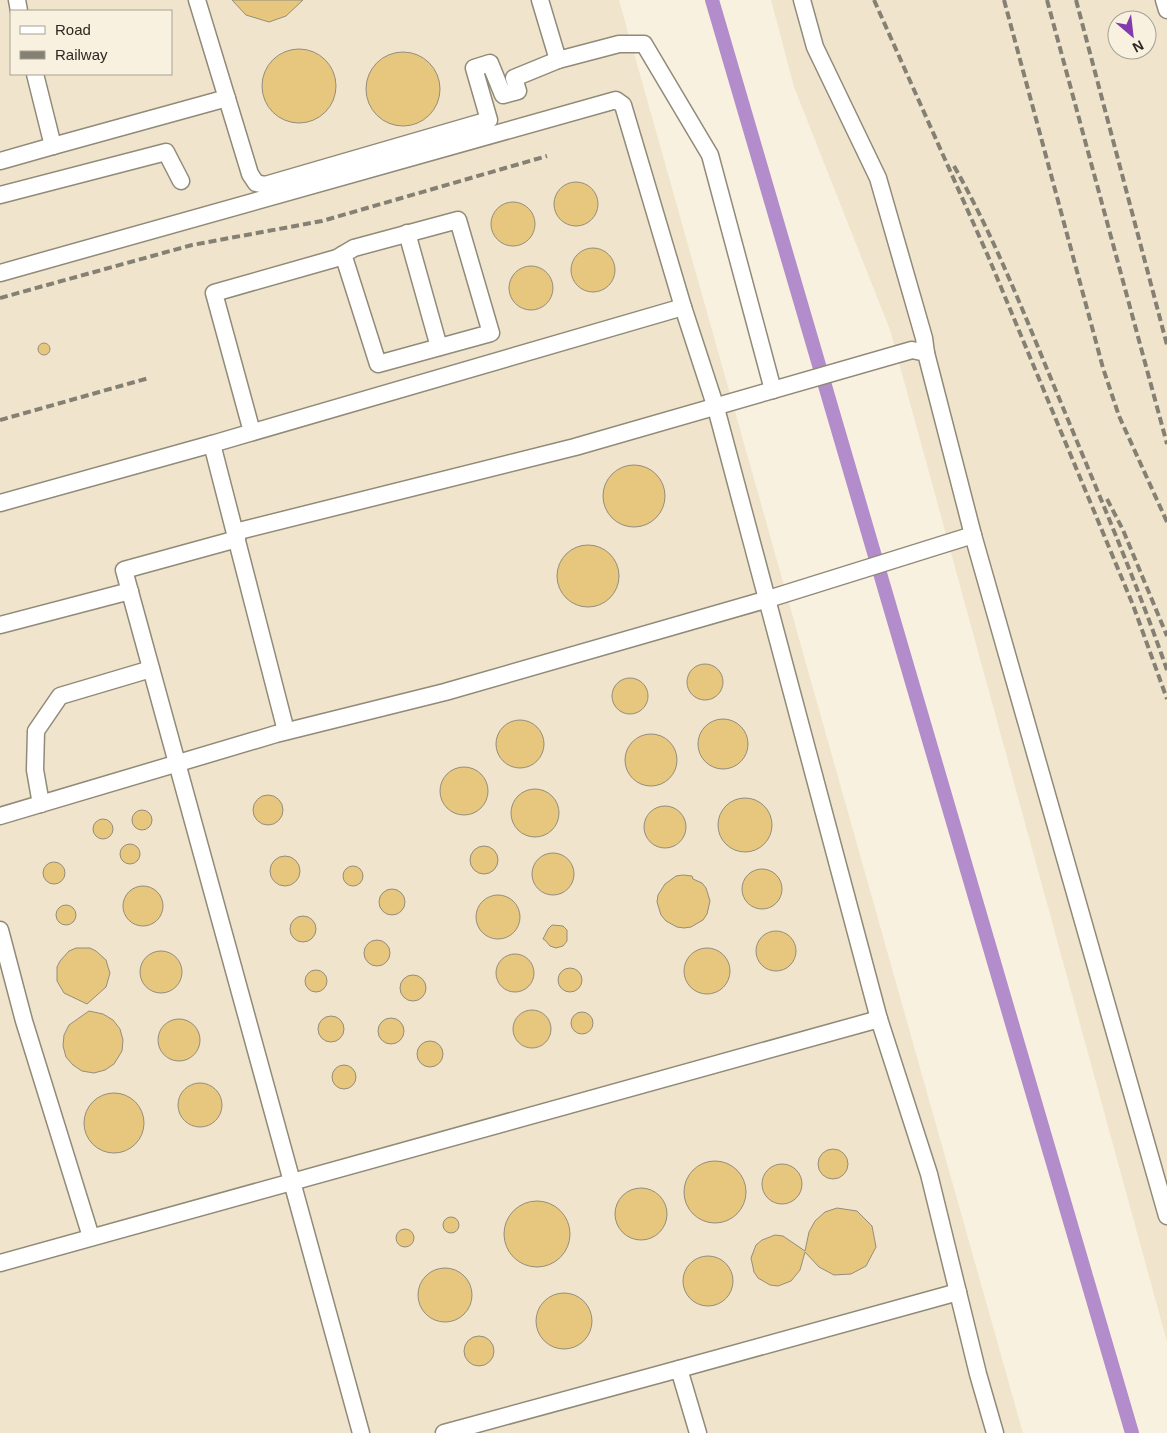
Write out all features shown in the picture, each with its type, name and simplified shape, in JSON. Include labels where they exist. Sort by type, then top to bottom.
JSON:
[{"type":"street","points":[[198,0],[250,174],[256,183],[266,185],[489,120],[474,68],[490,63],[503,95],[518,91],[514,78],[558,60],[619,44],[644,44],[710,155],[773,390]]},
{"type":"street","points":[[540,0],[558,60]]},
{"type":"street","points":[[802,0],[815,47],[878,178],[924,338],[926,353],[974,535],[1167,1216]]},
{"type":"street","points":[[1164,0],[1167,10]]},
{"type":"street","points":[[35,75],[53,146]]},
{"type":"street","points":[[0,161],[227,98]]},
{"type":"street","points":[[0,273],[616,100],[623,105],[683,307],[716,408],[765,600],[879,1019],[929,1174],[995,1433]]},
{"type":"street","points":[[0,195],[166,152],[181,181]]},
{"type":"street","points":[[252,432],[214,292],[337,258],[343,254],[354,248],[458,220],[492,333],[378,364],[343,254]]},
{"type":"street","points":[[407,233],[439,347]]},
{"type":"street","points":[[0,503],[212,444],[683,307]]},
{"type":"street","points":[[361,1433],[124,570],[236,536],[716,408],[912,350],[926,353]]},
{"type":"street","points":[[212,444],[286,731]]},
{"type":"street","points":[[0,816],[286,731],[445,692],[765,600],[974,535]]},
{"type":"street","points":[[0,625],[130,591]]},
{"type":"street","points":[[41,804],[35,770],[36,731],[60,696],[151,669]]},
{"type":"street","points":[[0,930],[24,1021],[91,1238]]},
{"type":"street","points":[[0,1264],[293,1180],[879,1019]]},
{"type":"street","points":[[444,1433],[958,1292]]},
{"type":"street","points":[[679,1369],[698,1433]]},
{"type":"shaded area","points":[[0,0],[619,0],[1023,1433],[0,1433]]},
{"type":"shaded area","points":[[771,0],[1167,0],[1167,1342],[890,330],[794,87]]},
{"type":"building","points":[[232,0],[303,0],[286,16],[269,22],[246,15]]},
{"type":"building","points":[[299,49],[320,55],[330,65],[336,86],[330,107],[320,117],[299,123],[278,117],[268,107],[262,86],[268,65],[278,55]]},
{"type":"building","points":[[403,52],[424,58],[434,68],[440,89],[434,110],[424,120],[403,126],[382,120],[372,110],[366,89],[372,68],[382,58]]},
{"type":"building","points":[[572,182],[580,182],[592,188],[598,204],[592,220],[580,226],[572,226],[560,220],[554,208],[554,200],[560,188]]},
{"type":"building","points":[[509,202],[517,202],[529,208],[535,224],[529,240],[517,246],[509,246],[497,240],[491,228],[491,220],[497,208]]},
{"type":"building","points":[[597,248],[609,254],[614,262],[614,278],[609,286],[601,291],[589,292],[577,286],[572,278],[571,266],[577,254],[585,249]]},
{"type":"building","points":[[535,266],[547,272],[552,280],[552,296],[547,304],[539,309],[527,310],[515,304],[510,296],[509,284],[515,272],[523,267]]},
{"type":"building","points":[[42,343],[46,343],[50,349],[46,355],[42,355],[38,351],[38,347]]},
{"type":"building","points":[[628,465],[640,465],[656,474],[663,484],[665,496],[663,508],[656,518],[640,527],[628,527],[617,522],[608,513],[603,502],[603,490],[608,479],[617,470]]},
{"type":"building","points":[[582,545],[594,545],[610,554],[617,564],[619,576],[617,588],[610,598],[594,607],[582,607],[571,602],[562,593],[557,582],[557,570],[562,559],[571,550]]},
{"type":"building","points":[[705,664],[712,665],[718,669],[722,675],[722,689],[718,695],[712,699],[705,700],[698,699],[692,695],[688,689],[687,682],[688,675],[692,669],[698,665]]},
{"type":"building","points":[[630,678],[637,679],[643,683],[647,689],[647,703],[643,709],[637,713],[630,714],[623,713],[617,709],[613,703],[612,696],[613,689],[617,683],[623,679]]},
{"type":"building","points":[[718,719],[728,719],[741,726],[748,739],[748,749],[741,762],[728,769],[718,769],[709,765],[702,758],[698,749],[698,739],[702,730],[709,723]]},
{"type":"building","points":[[515,720],[525,720],[534,724],[540,730],[544,744],[540,758],[534,764],[525,768],[515,768],[506,764],[500,758],[496,749],[496,739],[500,730],[506,724]]},
{"type":"building","points":[[651,734],[661,736],[669,742],[675,750],[677,760],[675,770],[669,778],[661,784],[651,786],[641,784],[633,778],[627,770],[625,760],[627,750],[633,742],[641,736]]},
{"type":"building","points":[[459,767],[469,767],[478,771],[484,777],[488,791],[484,805],[478,811],[469,815],[459,815],[450,811],[444,805],[440,796],[440,786],[444,777],[450,771]]},
{"type":"building","points":[[530,789],[540,789],[549,793],[555,799],[558,804],[558,822],[549,833],[540,837],[530,837],[521,833],[515,827],[511,818],[511,808],[515,799],[521,793]]},
{"type":"building","points":[[268,795],[279,799],[283,810],[279,821],[268,825],[257,821],[253,810],[257,799]]},
{"type":"building","points":[[740,798],[750,798],[760,802],[768,810],[772,825],[768,840],[760,848],[750,852],[740,852],[730,848],[722,840],[718,830],[718,820],[722,810],[730,802]]},
{"type":"building","points":[[669,806],[677,809],[683,815],[686,827],[683,839],[677,845],[661,848],[653,845],[647,839],[644,823],[647,815],[653,809]]},
{"type":"building","points":[[142,810],[149,813],[152,820],[149,827],[142,830],[135,827],[132,820],[135,813]]},
{"type":"building","points":[[99,819],[107,819],[113,825],[113,833],[107,839],[99,839],[93,833],[93,825]]},
{"type":"building","points":[[130,844],[137,847],[140,854],[137,861],[130,864],[123,861],[120,854],[123,847]]},
{"type":"building","points":[[484,846],[494,850],[498,860],[494,870],[484,874],[474,870],[470,860],[474,850]]},
{"type":"building","points":[[557,853],[565,856],[571,862],[574,874],[571,886],[565,892],[549,895],[541,892],[535,886],[532,870],[535,862],[541,856]]},
{"type":"building","points":[[285,856],[295,861],[300,871],[295,881],[285,886],[275,881],[270,871],[275,861]]},
{"type":"building","points":[[54,862],[62,865],[65,873],[62,881],[54,884],[46,881],[43,873],[46,865]]},
{"type":"building","points":[[353,866],[360,869],[363,876],[360,883],[353,886],[346,883],[343,876],[346,869]]},
{"type":"building","points":[[766,869],[773,872],[779,878],[782,889],[781,897],[773,906],[766,909],[758,909],[751,906],[743,897],[742,885],[745,878],[754,870]]},
{"type":"building","points":[[676,876],[692,876],[693,879],[702,883],[706,888],[710,901],[707,914],[703,920],[691,927],[684,928],[677,927],[666,921],[661,915],[657,902],[658,895],[665,884]]},
{"type":"building","points":[[147,886],[154,889],[160,895],[163,906],[162,914],[154,923],[147,926],[139,926],[132,923],[124,914],[123,902],[126,895],[135,887]]},
{"type":"building","points":[[392,889],[401,893],[405,902],[401,911],[392,915],[383,911],[379,902],[383,893]]},
{"type":"building","points":[[502,895],[514,901],[519,908],[519,926],[514,933],[507,938],[494,939],[486,936],[479,929],[476,913],[479,905],[486,898]]},
{"type":"building","points":[[66,905],[73,908],[76,915],[73,922],[66,925],[59,922],[56,915],[59,908]]},
{"type":"building","points":[[303,916],[312,920],[316,929],[312,938],[303,942],[294,938],[290,929],[294,920]]},
{"type":"building","points":[[552,925],[563,926],[567,930],[567,941],[563,946],[556,948],[550,946],[543,939]]},
{"type":"building","points":[[780,931],[787,934],[793,940],[796,951],[795,959],[787,968],[780,971],[772,971],[765,968],[757,959],[756,947],[759,940],[768,932]]},
{"type":"building","points":[[377,940],[386,944],[390,953],[386,962],[377,966],[368,962],[364,953],[368,944]]},
{"type":"building","points":[[76,948],[90,948],[96,951],[106,960],[110,973],[106,987],[87,1004],[64,993],[57,981],[57,967],[60,961],[69,951]]},
{"type":"building","points":[[707,948],[720,952],[726,958],[730,971],[726,984],[720,990],[707,994],[694,990],[688,984],[684,971],[688,958],[694,952]]},
{"type":"building","points":[[165,951],[173,954],[179,960],[182,972],[179,984],[173,990],[157,993],[149,990],[143,984],[140,968],[143,960],[149,954]]},
{"type":"building","points":[[515,954],[528,960],[534,973],[528,986],[515,992],[502,986],[496,973],[502,960]]},
{"type":"building","points":[[570,968],[575,969],[581,975],[581,985],[575,991],[570,992],[565,991],[559,985],[558,980],[559,975],[565,969]]},
{"type":"building","points":[[316,970],[324,973],[327,981],[324,989],[316,992],[308,989],[305,981],[308,973]]},
{"type":"building","points":[[413,975],[422,979],[426,988],[422,997],[413,1001],[404,997],[400,988],[404,979]]},
{"type":"building","points":[[532,1010],[545,1016],[551,1029],[545,1042],[532,1048],[519,1042],[513,1029],[519,1016]]},
{"type":"building","points":[[89,1011],[103,1014],[113,1020],[120,1029],[123,1040],[122,1051],[114,1064],[105,1070],[94,1073],[82,1071],[73,1065],[66,1057],[63,1046],[64,1035],[69,1025]]},
{"type":"building","points":[[578,1012],[586,1012],[593,1019],[593,1027],[586,1034],[578,1034],[571,1027],[571,1019]]},
{"type":"building","points":[[331,1016],[341,1019],[344,1029],[341,1039],[331,1042],[321,1039],[318,1029],[321,1019]]},
{"type":"building","points":[[391,1018],[400,1022],[404,1031],[400,1040],[391,1044],[382,1040],[378,1031],[382,1022]]},
{"type":"building","points":[[175,1019],[183,1019],[194,1025],[200,1040],[194,1055],[183,1061],[175,1061],[164,1055],[158,1044],[158,1036],[164,1025]]},
{"type":"building","points":[[430,1041],[439,1045],[443,1054],[439,1063],[430,1067],[421,1063],[417,1054],[421,1045]]},
{"type":"building","points":[[344,1065],[352,1069],[356,1077],[352,1085],[344,1089],[336,1085],[332,1077],[336,1069]]},
{"type":"building","points":[[204,1083],[216,1089],[221,1096],[221,1114],[216,1121],[209,1126],[196,1127],[188,1124],[181,1117],[178,1101],[181,1093],[188,1086]]},
{"type":"building","points":[[114,1093],[131,1098],[139,1106],[144,1123],[139,1140],[131,1148],[114,1153],[97,1148],[89,1140],[84,1123],[89,1106],[97,1098]]},
{"type":"building","points":[[833,1149],[839,1150],[847,1158],[847,1170],[839,1178],[833,1179],[827,1178],[819,1170],[818,1164],[819,1158],[827,1150]]},
{"type":"building","points":[[715,1161],[727,1164],[737,1170],[743,1180],[746,1192],[743,1204],[737,1214],[727,1220],[715,1223],[703,1220],[693,1214],[687,1204],[684,1192],[687,1180],[693,1170],[703,1164]]},
{"type":"building","points":[[782,1164],[796,1170],[802,1184],[796,1198],[782,1204],[768,1198],[762,1184],[768,1170]]},
{"type":"building","points":[[636,1188],[646,1188],[660,1195],[667,1209],[667,1219],[660,1233],[646,1240],[636,1240],[626,1236],[619,1229],[615,1219],[615,1209],[619,1199],[626,1192]]},
{"type":"building","points":[[537,1201],[550,1204],[560,1211],[567,1221],[570,1234],[567,1247],[560,1257],[550,1264],[537,1267],[524,1264],[514,1257],[507,1247],[504,1234],[507,1221],[514,1211],[524,1204]]},
{"type":"building","points":[[837,1208],[857,1211],[872,1226],[876,1247],[866,1266],[851,1274],[834,1275],[819,1267],[805,1252],[800,1270],[791,1281],[778,1286],[770,1285],[758,1278],[754,1272],[751,1258],[756,1245],[762,1240],[775,1235],[783,1236],[805,1251],[809,1232],[815,1221],[825,1212]]},
{"type":"building","points":[[451,1217],[457,1219],[459,1225],[457,1231],[451,1233],[445,1231],[443,1225],[445,1219]]},
{"type":"building","points":[[405,1229],[411,1232],[414,1238],[411,1244],[405,1247],[399,1244],[396,1238],[399,1232]]},
{"type":"building","points":[[708,1256],[718,1258],[726,1263],[731,1271],[733,1281],[731,1291],[726,1299],[718,1304],[708,1306],[698,1304],[690,1299],[685,1291],[683,1281],[685,1271],[690,1263],[698,1258]]},
{"type":"building","points":[[445,1268],[455,1270],[464,1276],[470,1285],[472,1295],[470,1305],[464,1314],[455,1320],[445,1322],[435,1320],[426,1314],[420,1305],[418,1295],[420,1285],[426,1276],[435,1270]]},
{"type":"building","points":[[564,1293],[579,1298],[587,1306],[592,1321],[587,1336],[579,1344],[564,1349],[549,1344],[541,1336],[536,1321],[541,1306],[549,1298]]},
{"type":"building","points":[[479,1336],[485,1337],[493,1345],[493,1357],[485,1365],[479,1366],[473,1365],[465,1357],[464,1351],[465,1345],[473,1337]]},
{"type":"waterway","points":[[712,0],[1132,1433]]},
{"type":"railway","points":[[874,0],[988,256],[1133,605],[1167,699]]},
{"type":"railway","points":[[1004,0],[1103,368],[1119,416],[1167,522]]},
{"type":"railway","points":[[1047,0],[1167,444]]},
{"type":"railway","points":[[1076,0],[1167,345]]},
{"type":"railway","points":[[0,298],[192,245],[322,221],[547,156]]},
{"type":"railway","points":[[954,166],[997,251],[1022,309],[1129,567],[1167,670]]},
{"type":"railway","points":[[0,420],[149,378]]},
{"type":"railway","points":[[1107,499],[1123,530],[1167,636]]}]
